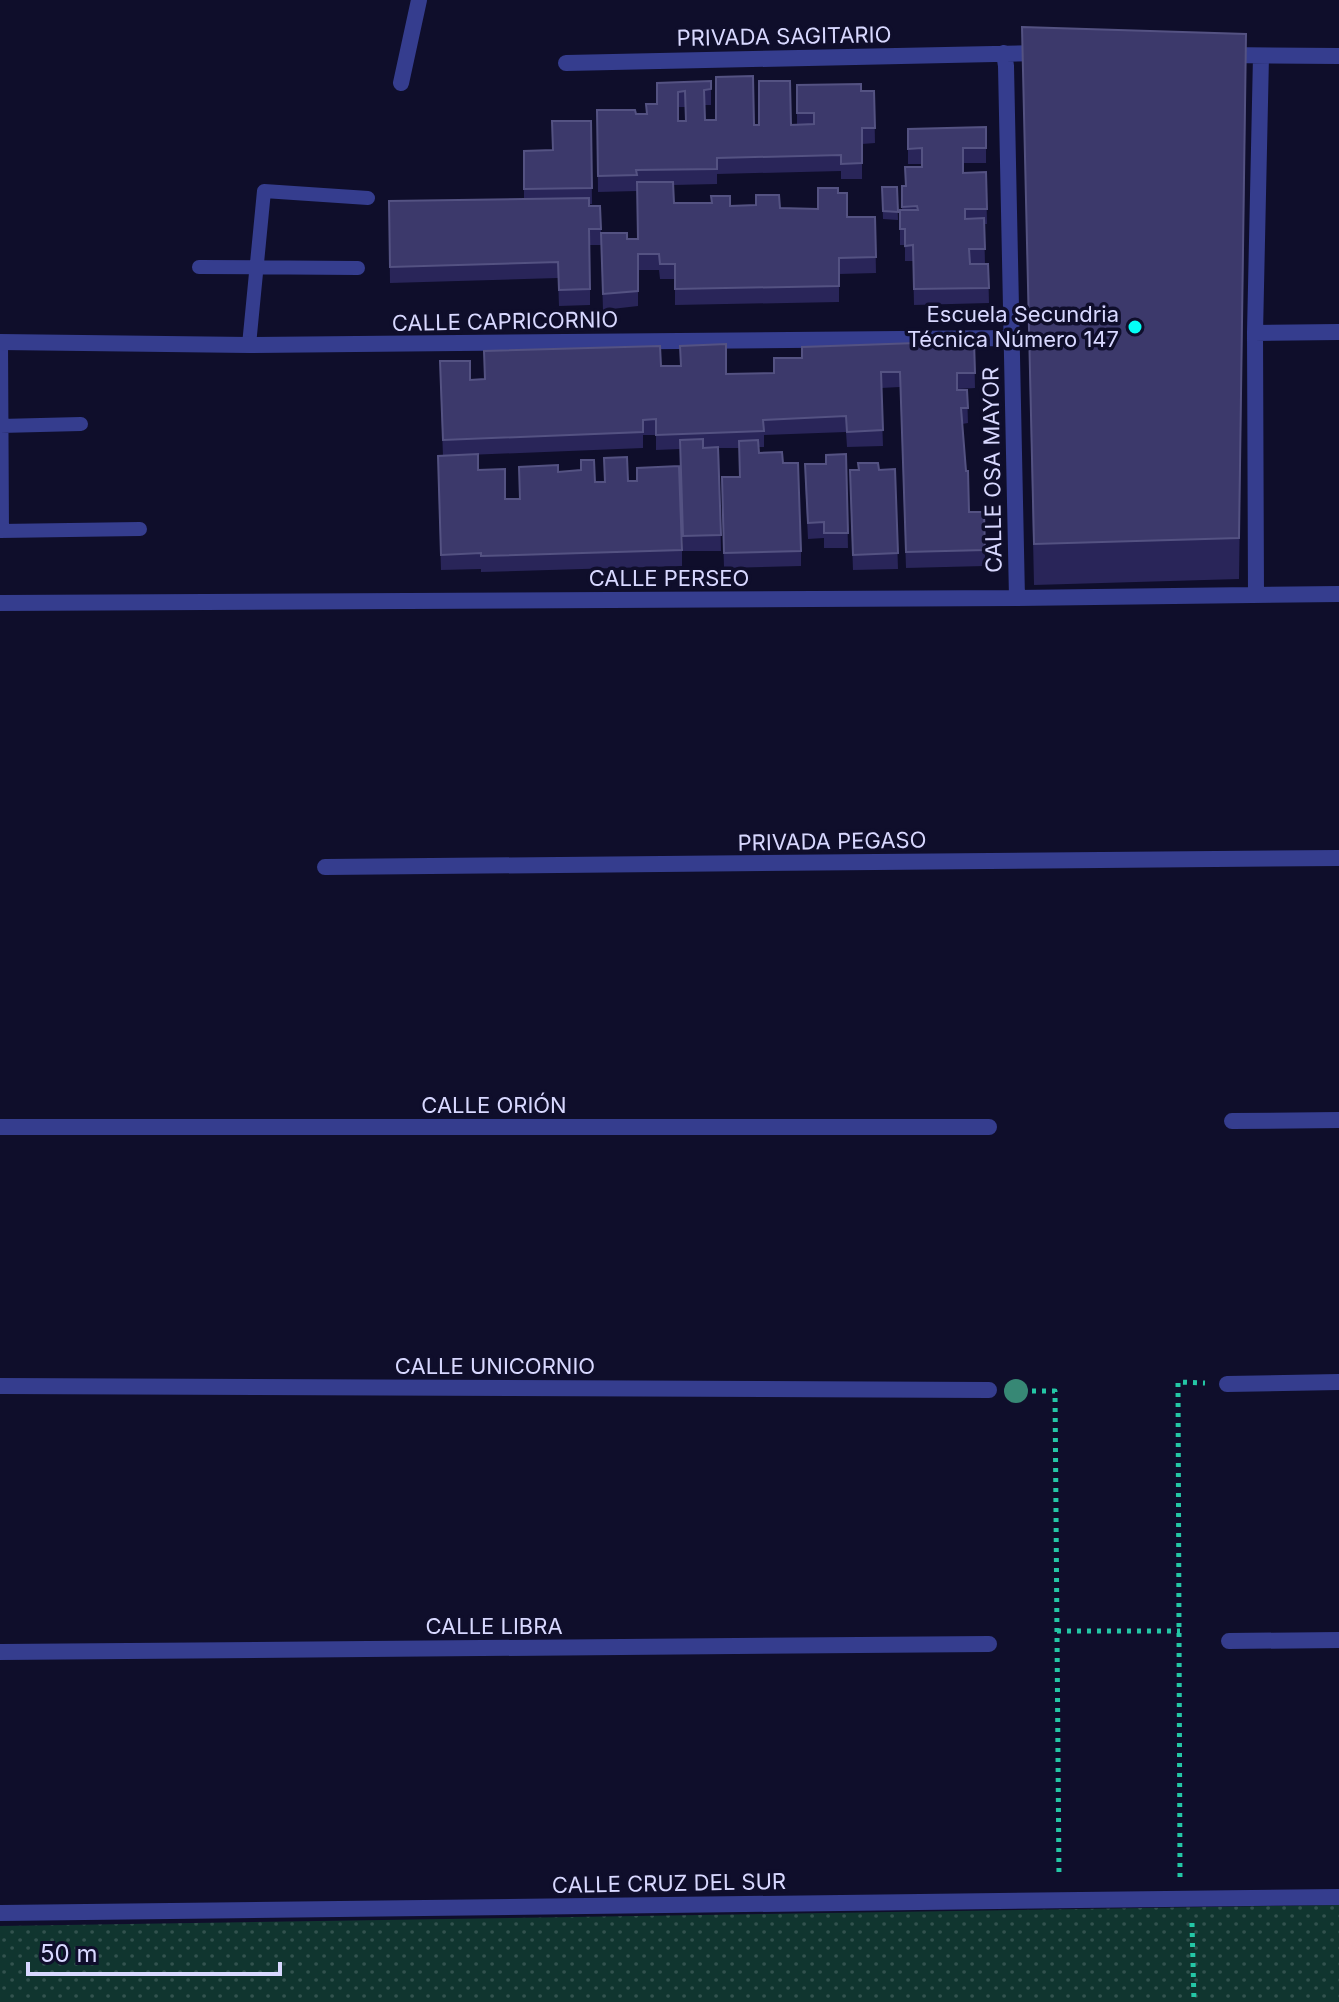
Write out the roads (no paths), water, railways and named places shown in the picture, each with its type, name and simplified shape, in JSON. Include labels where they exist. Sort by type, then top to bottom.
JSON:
[{"type":"street","points":[[401,83],[419,0]]},
{"type":"street","name":"CALLE OSA MAYOR","points":[[1004,53],[1017,598]]},
{"type":"street","name":"PRIVADA SAGITARIO","points":[[566,63],[1064,53]]},
{"type":"street","points":[[1216,55],[1339,56]]},
{"type":"street","points":[[1256,595],[1255,333],[1261,56]]},
{"type":"street","points":[[1255,333],[1339,332]]},
{"type":"street","name":"CALLE CAPRICORNIO","points":[[0,342],[249,345],[1011,338]]},
{"type":"street","name":"CALLE PERSEO","points":[[0,603],[1339,594]]},
{"type":"street","name":"PRIVADA PEGASO","points":[[325,867],[1339,858]]},
{"type":"street","points":[[1232,1121],[1339,1120]]},
{"type":"street","name":"CALLE ORIÓN","points":[[0,1127],[989,1127]]},
{"type":"street","points":[[1227,1384],[1339,1382]]},
{"type":"street","name":"CALLE UNICORNIO","points":[[0,1386],[989,1390]]},
{"type":"street","points":[[1229,1641],[1339,1640]]},
{"type":"street","name":"CALLE LIBRA","points":[[0,1652],[989,1644]]},
{"type":"street","name":"CALLE CRUZ DEL SUR","points":[[0,1913],[1339,1897]]},
{"type":"lane","points":[[249,345],[264,191],[368,198]]},
{"type":"lane","points":[[199,267],[358,268]]},
{"type":"lane","points":[[0,342],[1,531],[140,529]]},
{"type":"lane","points":[[1,426],[81,424]]},
{"type":"place","name":"Escuela Secundria Técnica Número 147","points":[[1135,327]]}]
